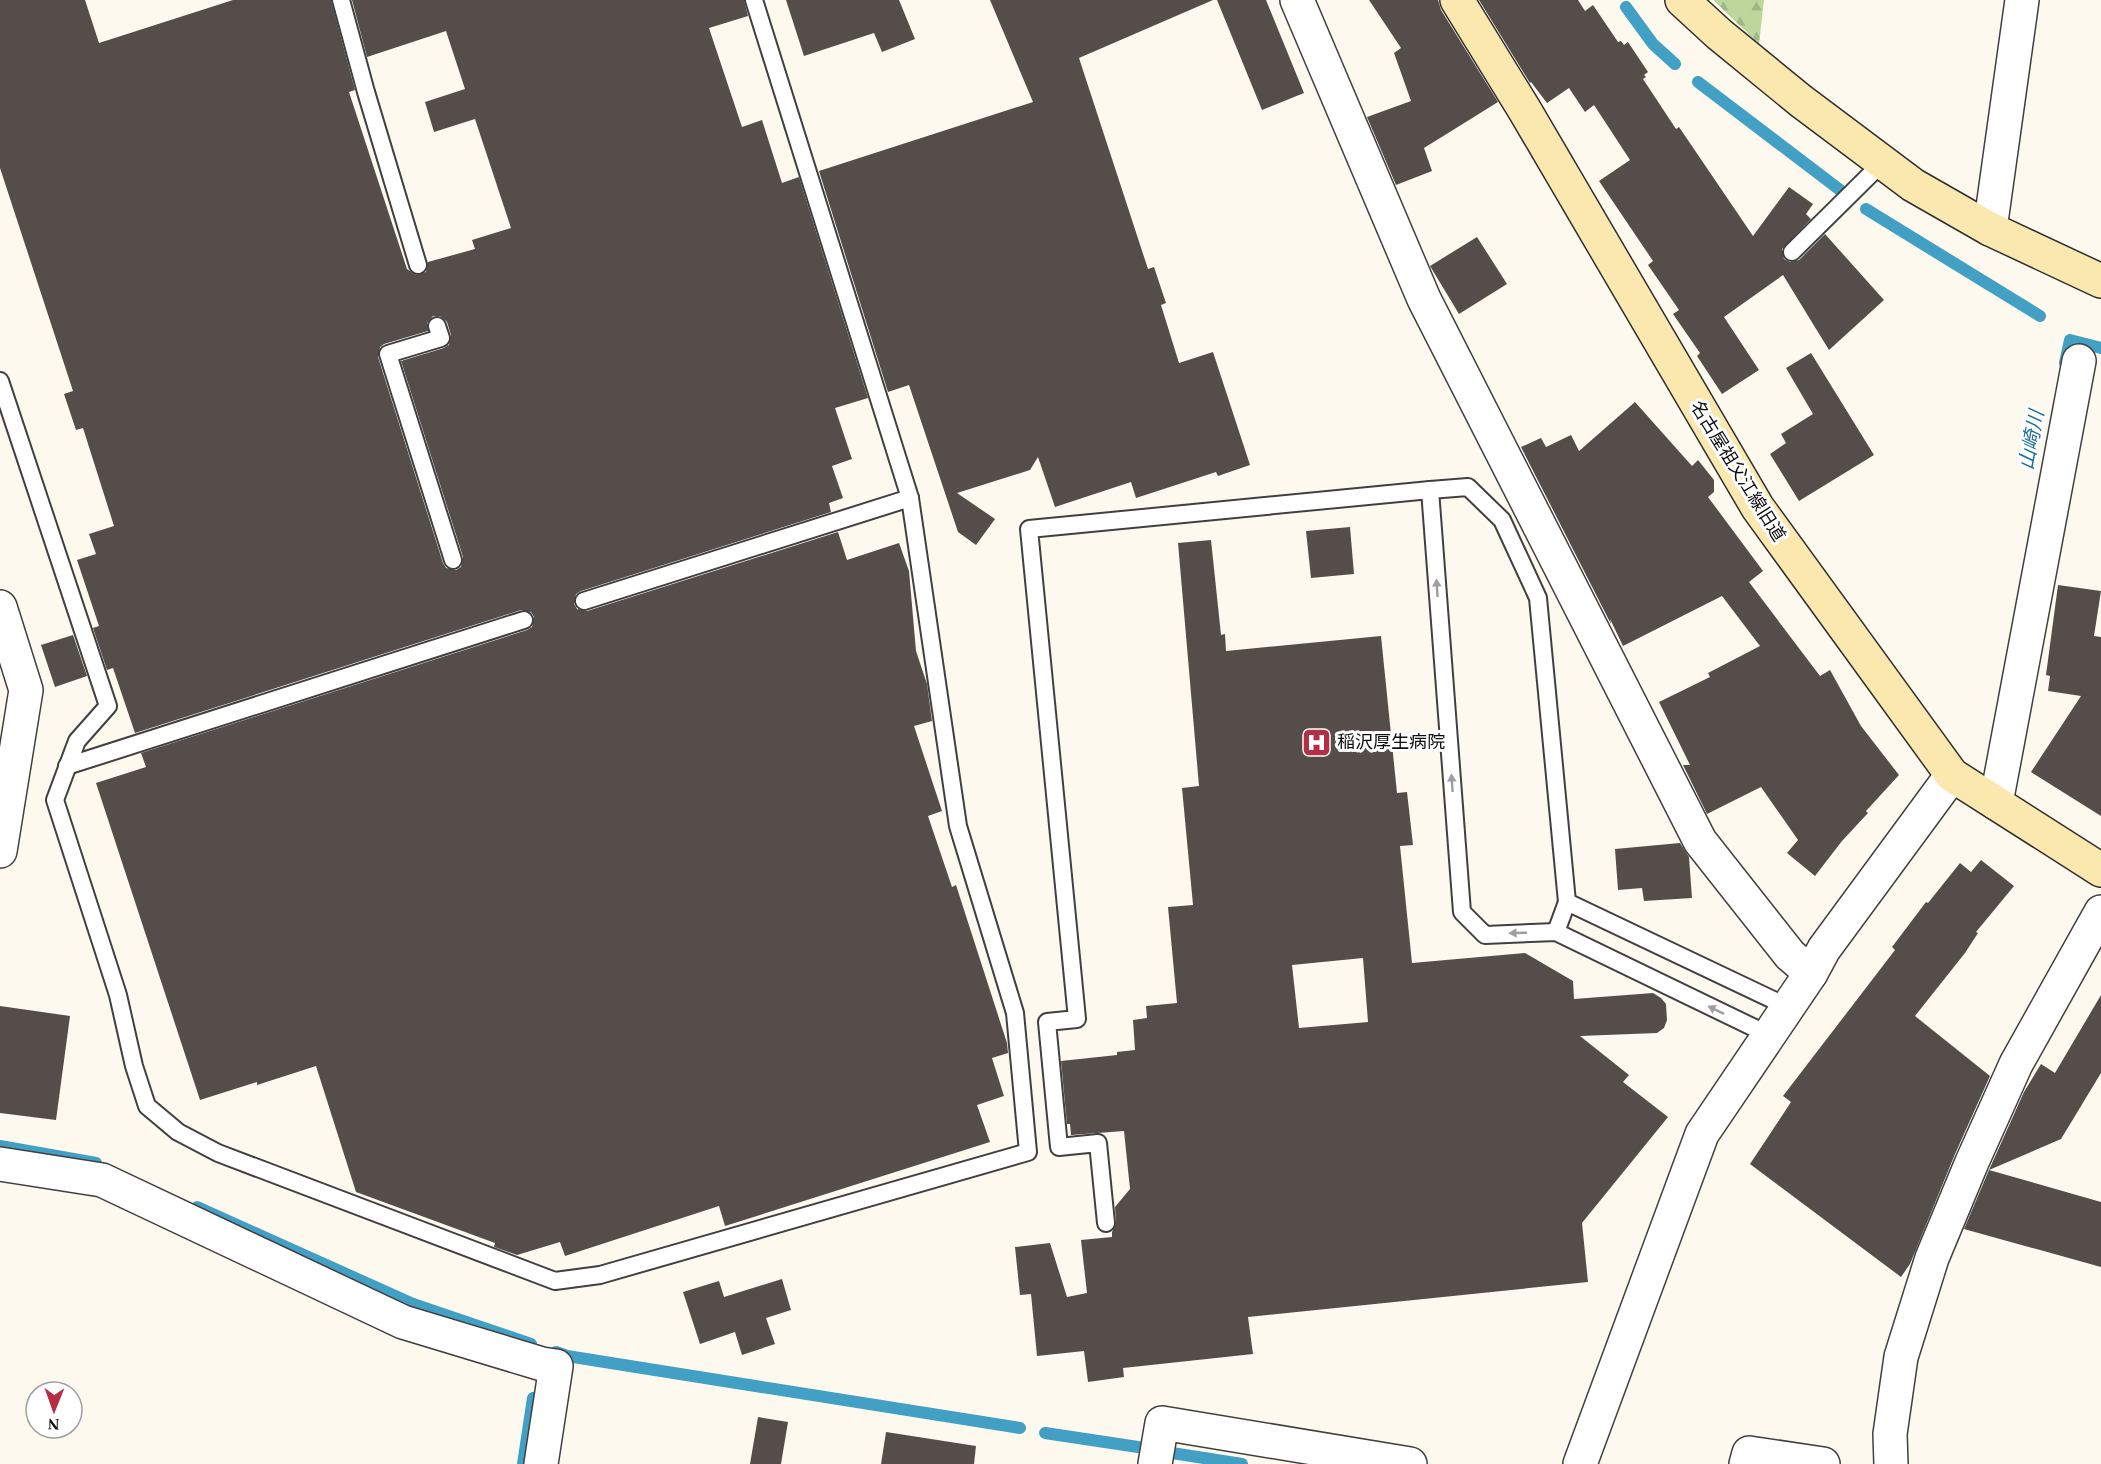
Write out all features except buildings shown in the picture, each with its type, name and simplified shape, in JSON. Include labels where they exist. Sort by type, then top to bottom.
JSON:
[{"type":"street","points":[[1297,0],[1424,299],[1700,841],[1790,955],[1812,973]]},
{"type":"street","name":"名古屋祖父江線旧道","points":[[1457,0],[1524,109],[1758,508],[1952,775],[2101,870]]},
{"type":"street","points":[[1683,0],[1728,41],[1913,185],[1990,229],[2101,281]]},
{"type":"street","points":[[1990,229],[2022,0]]},
{"type":"street","points":[[1996,803],[2079,361]]},
{"type":"street","points":[[0,607],[26,690],[0,851]]},
{"type":"street","points":[[1580,1464],[1702,1134],[1812,973],[1824,950],[1952,775]]},
{"type":"street","points":[[1891,1464],[1890,1434],[1901,1357],[1932,1258],[2016,1064],[2101,912]]},
{"type":"street","points":[[0,1164],[102,1180],[403,1322],[542,1364],[556,1366],[541,1464]]},
{"type":"street","points":[[1155,1464],[1162,1423],[1335,1458],[1410,1464]]},
{"type":"street","points":[[1746,1464],[1749,1453],[1823,1464]]},
{"type":"lane","points":[[342,0],[366,92],[418,265]]},
{"type":"lane","points":[[0,381],[108,706],[77,741],[55,800],[118,995],[134,1066],[147,1106],[178,1132],[218,1153],[555,1281],[600,1275],[1028,1152],[1015,1013],[958,826],[910,498],[754,0]]},
{"type":"lane","points":[[1792,252],[1882,163]]},
{"type":"lane","points":[[437,326],[441,338],[388,354],[453,560]]},
{"type":"lane","points":[[1106,1223],[1098,1143],[1059,1147],[1047,1022],[1077,1019],[1029,529],[1468,487],[1502,520],[1539,598],[1567,902],[1556,932]]},
{"type":"lane","points":[[1430,490],[1462,912],[1485,934],[1556,932],[1769,1035]]},
{"type":"lane","points":[[584,601],[910,498]]},
{"type":"lane","points":[[67,766],[474,629],[524,620]]},
{"type":"lane","points":[[1567,902],[1788,1007]]},
{"type":"green space","points":[[1713,0],[1764,0],[1759,44]]},
{"type":"waterway","points":[[1626,7],[1653,44],[1675,64]]},
{"type":"waterway","points":[[1698,82],[1844,193]]},
{"type":"waterway","points":[[1866,209],[2040,316]]},
{"type":"waterway","name":"山崎川","points":[[2065,363],[2070,340],[2101,348]]},
{"type":"waterway","points":[[0,1146],[96,1163]]},
{"type":"waterway","points":[[197,1207],[413,1304],[531,1344]]},
{"type":"waterway","points":[[556,1352],[567,1356],[1020,1428]]},
{"type":"waterway","points":[[523,1464],[533,1398]]},
{"type":"waterway","points":[[1045,1433],[1138,1447]]},
{"type":"waterway","points":[[1172,1453],[1242,1464]]},
{"type":"place","name":"稲沢厚生病院","points":[[1316,742]]}]
